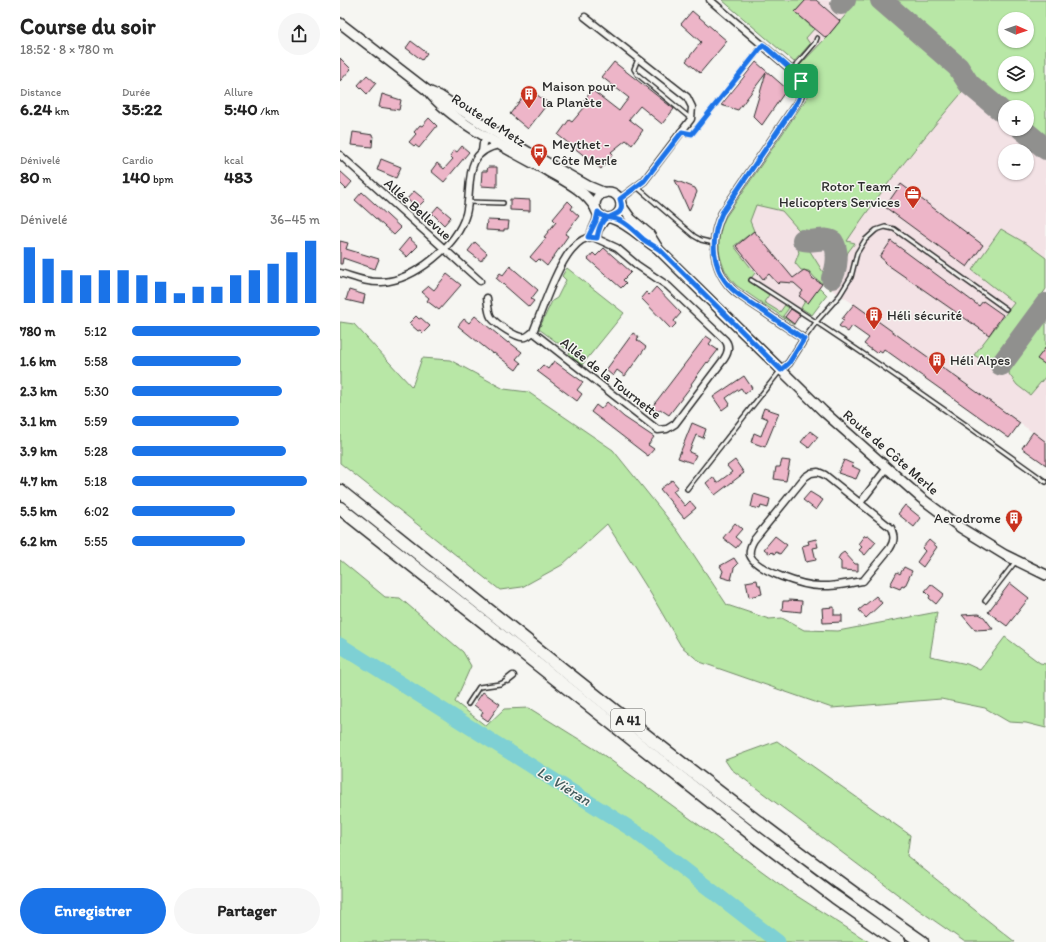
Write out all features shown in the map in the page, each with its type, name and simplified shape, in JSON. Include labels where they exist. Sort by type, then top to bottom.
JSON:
[{"type":"highway","name":"A 41","points":[[340,491],[755,820],[845,888],[922,942]]},
{"type":"highway","name":"A 41","points":[[340,508],[753,835],[835,897],[899,942]]},
{"type":"main road","name":"Route de Metz","points":[[340,22],[428,91],[440,96],[528,152],[588,186],[605,193]]},
{"type":"main road","name":"Route de Metz","points":[[428,91],[436,102],[487,137],[576,187],[590,198],[597,211]]},
{"type":"main road","points":[[605,193],[613,193],[631,219],[649,234],[660,250],[644,240],[626,224],[602,216],[597,211],[597,200],[605,193]]},
{"type":"main road","points":[[609,218],[619,212],[620,202]]},
{"type":"main road","name":"Route de Côte Merle","points":[[660,250],[823,412],[921,498],[961,528],[1046,576]]},
{"type":"street","points":[[710,0],[792,70],[801,81],[801,95],[722,213],[716,230],[714,243],[715,256],[719,270],[731,288],[804,339],[789,363],[781,370]]},
{"type":"street","points":[[585,18],[687,97],[692,107],[691,119],[682,132],[644,181],[620,202]]},
{"type":"street","points":[[340,273],[368,281],[393,281],[411,273],[435,258],[445,249],[452,240],[463,220],[467,202],[470,172],[482,152],[483,143],[487,137]]},
{"type":"street","points":[[482,152],[491,146],[500,144]]},
{"type":"street","name":"Allée Bellevue","points":[[340,155],[480,281]]},
{"type":"street","points":[[487,298],[490,314],[495,321],[520,337],[525,337],[533,332],[557,275],[568,254],[576,244],[588,237],[596,221],[597,211]]},
{"type":"street","points":[[597,238],[598,231],[609,218]]},
{"type":"street","name":"Allée de la Tournette","points":[[533,332],[658,430],[667,430],[675,424],[724,359],[728,351],[727,343],[668,286],[640,268],[617,248],[597,238],[588,237]]},
{"type":"street","points":[[860,503],[887,468]]},
{"type":"street","points":[[811,472],[818,472],[825,475],[860,503],[891,528],[894,536],[894,542],[890,548],[863,581],[820,586],[804,584],[764,568],[754,561],[750,555],[750,548],[754,540],[805,477],[811,472]]},
{"type":"street","points":[[508,680],[513,676]]},
{"type":"lane","points":[[792,70],[815,43],[817,38]]},
{"type":"lane","points":[[682,132],[692,134],[763,45]]},
{"type":"lane","points":[[638,59],[634,69],[637,74],[691,119]]},
{"type":"lane","points":[[637,187],[694,236],[701,240],[714,243]]},
{"type":"lane","points":[[467,202],[503,203]]},
{"type":"lane","points":[[804,339],[817,321],[840,295],[851,277],[857,253],[865,240],[876,230],[885,227],[894,230],[1006,309]]},
{"type":"lane","points":[[751,280],[817,321],[907,382],[1046,482]]},
{"type":"lane","points":[[687,489],[781,370]]},
{"type":"lane","points":[[985,601],[1016,560]]},
{"type":"lane","points":[[468,704],[479,687],[500,684],[508,680]]},
{"type":"shaded area","points":[[722,0],[1046,0],[1046,442],[854,304],[823,284],[794,325],[738,286],[731,280],[723,266],[719,252],[722,225],[728,213],[817,83]]},
{"type":"green space","points":[[722,0],[806,0],[795,12],[814,29],[806,38],[810,44],[794,62]]},
{"type":"green space","points":[[849,0],[873,0],[955,70],[966,88],[904,163],[847,241],[855,243],[848,252],[840,277],[838,272],[839,246],[833,237],[823,235],[805,237],[782,211],[756,205],[750,221],[754,231],[734,246],[755,273],[749,281],[769,295],[764,302],[780,312],[785,305],[789,308],[783,316],[794,325],[737,286],[731,279],[722,263],[719,245],[720,236],[725,218],[817,83],[799,66],[849,11],[844,6]]},
{"type":"green space","points":[[887,0],[1046,0],[1046,139],[1034,130],[1034,100],[998,100],[998,101],[972,81],[958,61]]},
{"type":"green space","points":[[1001,229],[1027,244],[1046,258],[1046,289],[997,358],[988,361],[982,360],[974,355],[1014,303],[972,270]]},
{"type":"green space","points":[[803,243],[805,243],[831,285],[831,290],[815,278],[809,271],[801,270],[795,263],[799,252],[798,251]]},
{"type":"green space","points":[[567,268],[624,313],[582,365],[568,356],[570,352],[539,329],[552,301],[557,298],[566,280],[562,276]]},
{"type":"green space","points":[[819,287],[827,295],[812,315],[801,308],[805,301],[808,303]]},
{"type":"green space","points":[[1046,313],[1046,376],[1030,395],[1017,385],[1009,374],[1011,362]]},
{"type":"green space","points":[[340,322],[354,324],[412,387],[422,358],[450,360],[504,389],[528,392],[613,450],[678,531],[727,605],[769,619],[782,618],[804,630],[838,631],[937,612],[930,656],[967,664],[980,670],[1005,637],[1040,663],[1046,664],[1046,728],[1026,723],[1009,722],[985,708],[941,699],[832,708],[700,662],[681,646],[651,594],[607,524],[562,565],[522,587],[500,590],[340,463]]},
{"type":"green space","points":[[340,560],[385,597],[400,598],[463,652],[471,666],[455,702],[486,726],[504,709],[529,708],[598,751],[789,891],[869,942],[340,942]]},
{"type":"green space","points":[[777,741],[910,835],[907,856],[1015,942],[965,942],[909,903],[731,769],[725,760]]},
{"type":"building","points":[[806,0],[816,0],[840,21],[826,38],[795,12]]},
{"type":"building","points":[[692,11],[727,41],[700,73],[686,61],[701,42],[681,24]]},
{"type":"building","points":[[411,41],[427,53],[422,60],[406,48]]},
{"type":"building","points":[[340,58],[351,69],[340,81]]},
{"type":"building","points":[[614,62],[674,109],[662,124],[640,106],[629,119],[643,130],[632,145],[626,140],[611,152],[613,154],[601,169],[558,135],[569,120],[572,122],[584,108],[581,105],[592,90],[619,111],[629,98],[602,77]]},
{"type":"building","points":[[756,62],[787,89],[762,125],[753,116],[766,73],[738,110],[721,105]]},
{"type":"building","points":[[367,75],[376,83],[367,94],[358,85]]},
{"type":"building","name":"Maison pour la Planète","points":[[529,89],[548,103],[528,129],[510,114]]},
{"type":"building","points":[[382,94],[401,100],[399,110],[379,107]]},
{"type":"building","points":[[429,118],[437,126],[419,148],[415,145],[414,146],[409,142],[416,134],[414,132]]},
{"type":"building","points":[[353,132],[373,135],[372,147],[351,145]]},
{"type":"building","points":[[462,146],[469,152],[444,182],[431,171],[437,163],[444,169],[453,159],[450,156],[454,150],[457,152]]},
{"type":"building","points":[[381,159],[401,167],[396,178],[377,170]]},
{"type":"building","points":[[488,167],[497,167],[497,187],[481,186],[482,171],[487,171]]},
{"type":"building","points":[[340,171],[352,182],[346,189],[340,183]]},
{"type":"building","points":[[675,180],[695,188],[697,192],[689,211]]},
{"type":"building","points":[[901,184],[983,245],[967,267],[885,207]]},
{"type":"building","points":[[414,191],[425,200],[417,208],[407,199]]},
{"type":"building","points":[[362,192],[401,228],[394,235],[355,200]]},
{"type":"building","points":[[510,199],[530,200],[530,211],[510,210]]},
{"type":"building","points":[[568,201],[573,206],[571,209],[579,216],[565,234],[568,236],[547,266],[539,259],[536,262],[530,257],[546,238],[544,237],[556,222],[553,219]]},
{"type":"building","points":[[438,206],[451,217],[444,225],[432,213]]},
{"type":"building","points":[[487,220],[509,221],[508,229],[504,229],[504,231],[486,230]]},
{"type":"building","points":[[754,231],[793,278],[804,270],[810,273],[812,278],[822,284],[808,303],[799,296],[803,291],[794,283],[780,282],[778,284],[769,274],[763,279],[736,246]]},
{"type":"building","points":[[409,238],[418,246],[407,257],[399,250]]},
{"type":"building","points":[[340,241],[348,243],[346,249],[379,259],[375,269],[343,258],[342,264],[340,264]]},
{"type":"building","points":[[891,241],[979,306],[983,301],[1003,315],[989,335],[885,263],[886,262],[880,257]]},
{"type":"building","points":[[475,242],[487,253],[481,261],[468,251]]},
{"type":"building","points":[[604,248],[631,272],[623,280],[626,283],[621,288],[588,259],[593,253],[596,256]]},
{"type":"building","points":[[510,266],[538,290],[531,299],[534,301],[529,307],[496,278],[500,273],[503,275]]},
{"type":"building","points":[[447,274],[461,285],[439,310],[427,301],[429,298],[422,292],[429,286],[434,290]]},
{"type":"building","points":[[656,287],[681,313],[674,321],[676,324],[671,329],[641,298],[646,292],[649,295]]},
{"type":"building","points":[[349,290],[365,295],[363,304],[346,300]]},
{"type":"building","points":[[854,304],[1020,423],[1009,438],[884,349],[882,352],[879,350],[876,353],[864,344],[869,338],[852,326],[848,332],[839,326],[844,320],[842,319]]},
{"type":"building","points":[[791,309],[800,315],[794,324],[785,317]]},
{"type":"building","points":[[416,316],[419,319],[421,318],[430,326],[423,333],[420,330],[418,331],[409,323]]},
{"type":"building","points":[[475,316],[508,343],[509,342],[522,352],[516,359],[521,363],[516,370],[458,326],[464,319],[469,323]]},
{"type":"building","points":[[633,333],[639,337],[637,340],[646,347],[625,376],[617,370],[613,376],[606,370]]},
{"type":"building","points":[[706,336],[712,340],[709,344],[718,350],[708,363],[707,362],[691,384],[692,385],[669,415],[660,409],[658,412],[652,407]]},
{"type":"building","points":[[1046,347],[1046,365],[1037,359]]},
{"type":"building","points":[[554,361],[583,382],[577,390],[582,394],[577,401],[537,371],[543,365],[548,369]]},
{"type":"building","points":[[744,376],[752,388],[745,394],[741,388],[726,398],[730,404],[722,410],[713,397]]},
{"type":"building","points":[[607,402],[624,417],[654,437],[648,445],[654,449],[648,456],[591,412],[596,405],[601,409]]},
{"type":"building","points":[[764,408],[779,413],[765,447],[751,442],[754,433],[761,436],[768,419],[761,416]]},
{"type":"building","points":[[692,423],[706,429],[703,438],[696,435],[689,452],[696,455],[692,463],[678,458]]},
{"type":"building","points":[[810,431],[818,437],[809,448],[801,442]]},
{"type":"building","points":[[1033,432],[1046,442],[1046,465],[1022,448]]},
{"type":"building","points":[[735,460],[744,473],[715,495],[706,483],[713,477],[717,483],[732,472],[727,466]]},
{"type":"building","points":[[782,460],[790,461],[786,481],[774,479],[776,467],[780,467]]},
{"type":"building","points":[[844,460],[853,464],[852,466],[860,470],[856,479],[838,473]]},
{"type":"building","points":[[672,480],[678,487],[673,491],[685,506],[690,501],[696,508],[684,518],[660,489]]},
{"type":"building","points":[[810,492],[823,500],[816,510],[803,500]]},
{"type":"building","points":[[754,494],[770,499],[768,508],[761,506],[760,509],[751,507]]},
{"type":"building","points":[[905,505],[921,518],[914,527],[898,514]]},
{"type":"building","points":[[735,523],[742,529],[735,537],[741,542],[736,548],[723,538]]},
{"type":"building","points":[[868,535],[876,542],[865,555],[859,550],[862,547],[858,544],[864,536]]},
{"type":"building","points":[[775,536],[787,545],[780,554],[776,552],[775,554],[772,552],[770,554],[764,549]]},
{"type":"building","points":[[816,539],[818,547],[813,548],[816,560],[806,562],[802,546],[809,544],[808,541]]},
{"type":"building","points":[[929,540],[937,547],[923,567],[917,562],[925,551],[922,548]]},
{"type":"building","points":[[844,552],[855,564],[858,564],[858,571],[841,570],[841,562],[838,559]]},
{"type":"building","points":[[734,558],[738,564],[734,568],[731,580],[721,577],[723,571],[720,566]]},
{"type":"building","points":[[904,567],[912,571],[904,587],[902,586],[900,589],[890,585],[897,572],[900,574]]},
{"type":"building","points":[[757,580],[762,594],[749,597],[746,582]]},
{"type":"building","points":[[1010,583],[1029,598],[1007,626],[988,612]]},
{"type":"building","points":[[931,584],[944,594],[936,604],[929,598],[930,596],[925,591]]},
{"type":"building","points":[[876,596],[882,603],[866,618],[859,610]]},
{"type":"building","points":[[783,601],[802,601],[801,612],[782,610]]},
{"type":"building","points":[[834,607],[834,615],[842,615],[842,622],[823,623],[822,608]]},
{"type":"building","points":[[979,614],[984,617],[993,629],[975,630],[962,615]]},
{"type":"building","points":[[483,692],[500,704],[488,721],[481,716],[483,712],[474,705]]},
{"type":"waterway","name":"Le Viéran","points":[[340,645],[636,832],[778,942]]},
{"type":"taxiway","points":[[841,4],[845,0]]},
{"type":"taxiway","points":[[881,0],[958,67],[969,84],[998,108]]},
{"type":"taxiway","points":[[1030,136],[1046,149]]},
{"type":"taxiway","points":[[803,240],[830,240],[833,242],[837,260],[832,278]]},
{"type":"taxiway","points":[[1001,365],[1046,304]]},
{"type":"place","name":"Maison pour la Planète","points":[[529,109]]},
{"type":"place","name":"Meythet - Côte Merle","points":[[539,167]]},
{"type":"place","name":"Rotor Team - Helicopters Services","points":[[913,209]]},
{"type":"place","name":"Héli sécurité","points":[[874,330]]},
{"type":"place","name":"Héli Alpes","points":[[937,375]]},
{"type":"place","name":"Aerodrome","points":[[1014,533]]},
{"type":"route","points":[[801,81],[796,74],[763,45],[692,134],[682,132],[644,181],[620,199],[621,208],[619,212],[611,218],[607,218],[602,223],[598,231],[597,238],[588,237],[593,229],[598,212],[604,217],[611,218],[626,224],[644,240],[660,250],[781,370],[789,363],[804,339],[731,288],[726,282],[716,263],[714,238],[718,221],[722,213],[798,101],[802,90],[801,81]]}]
